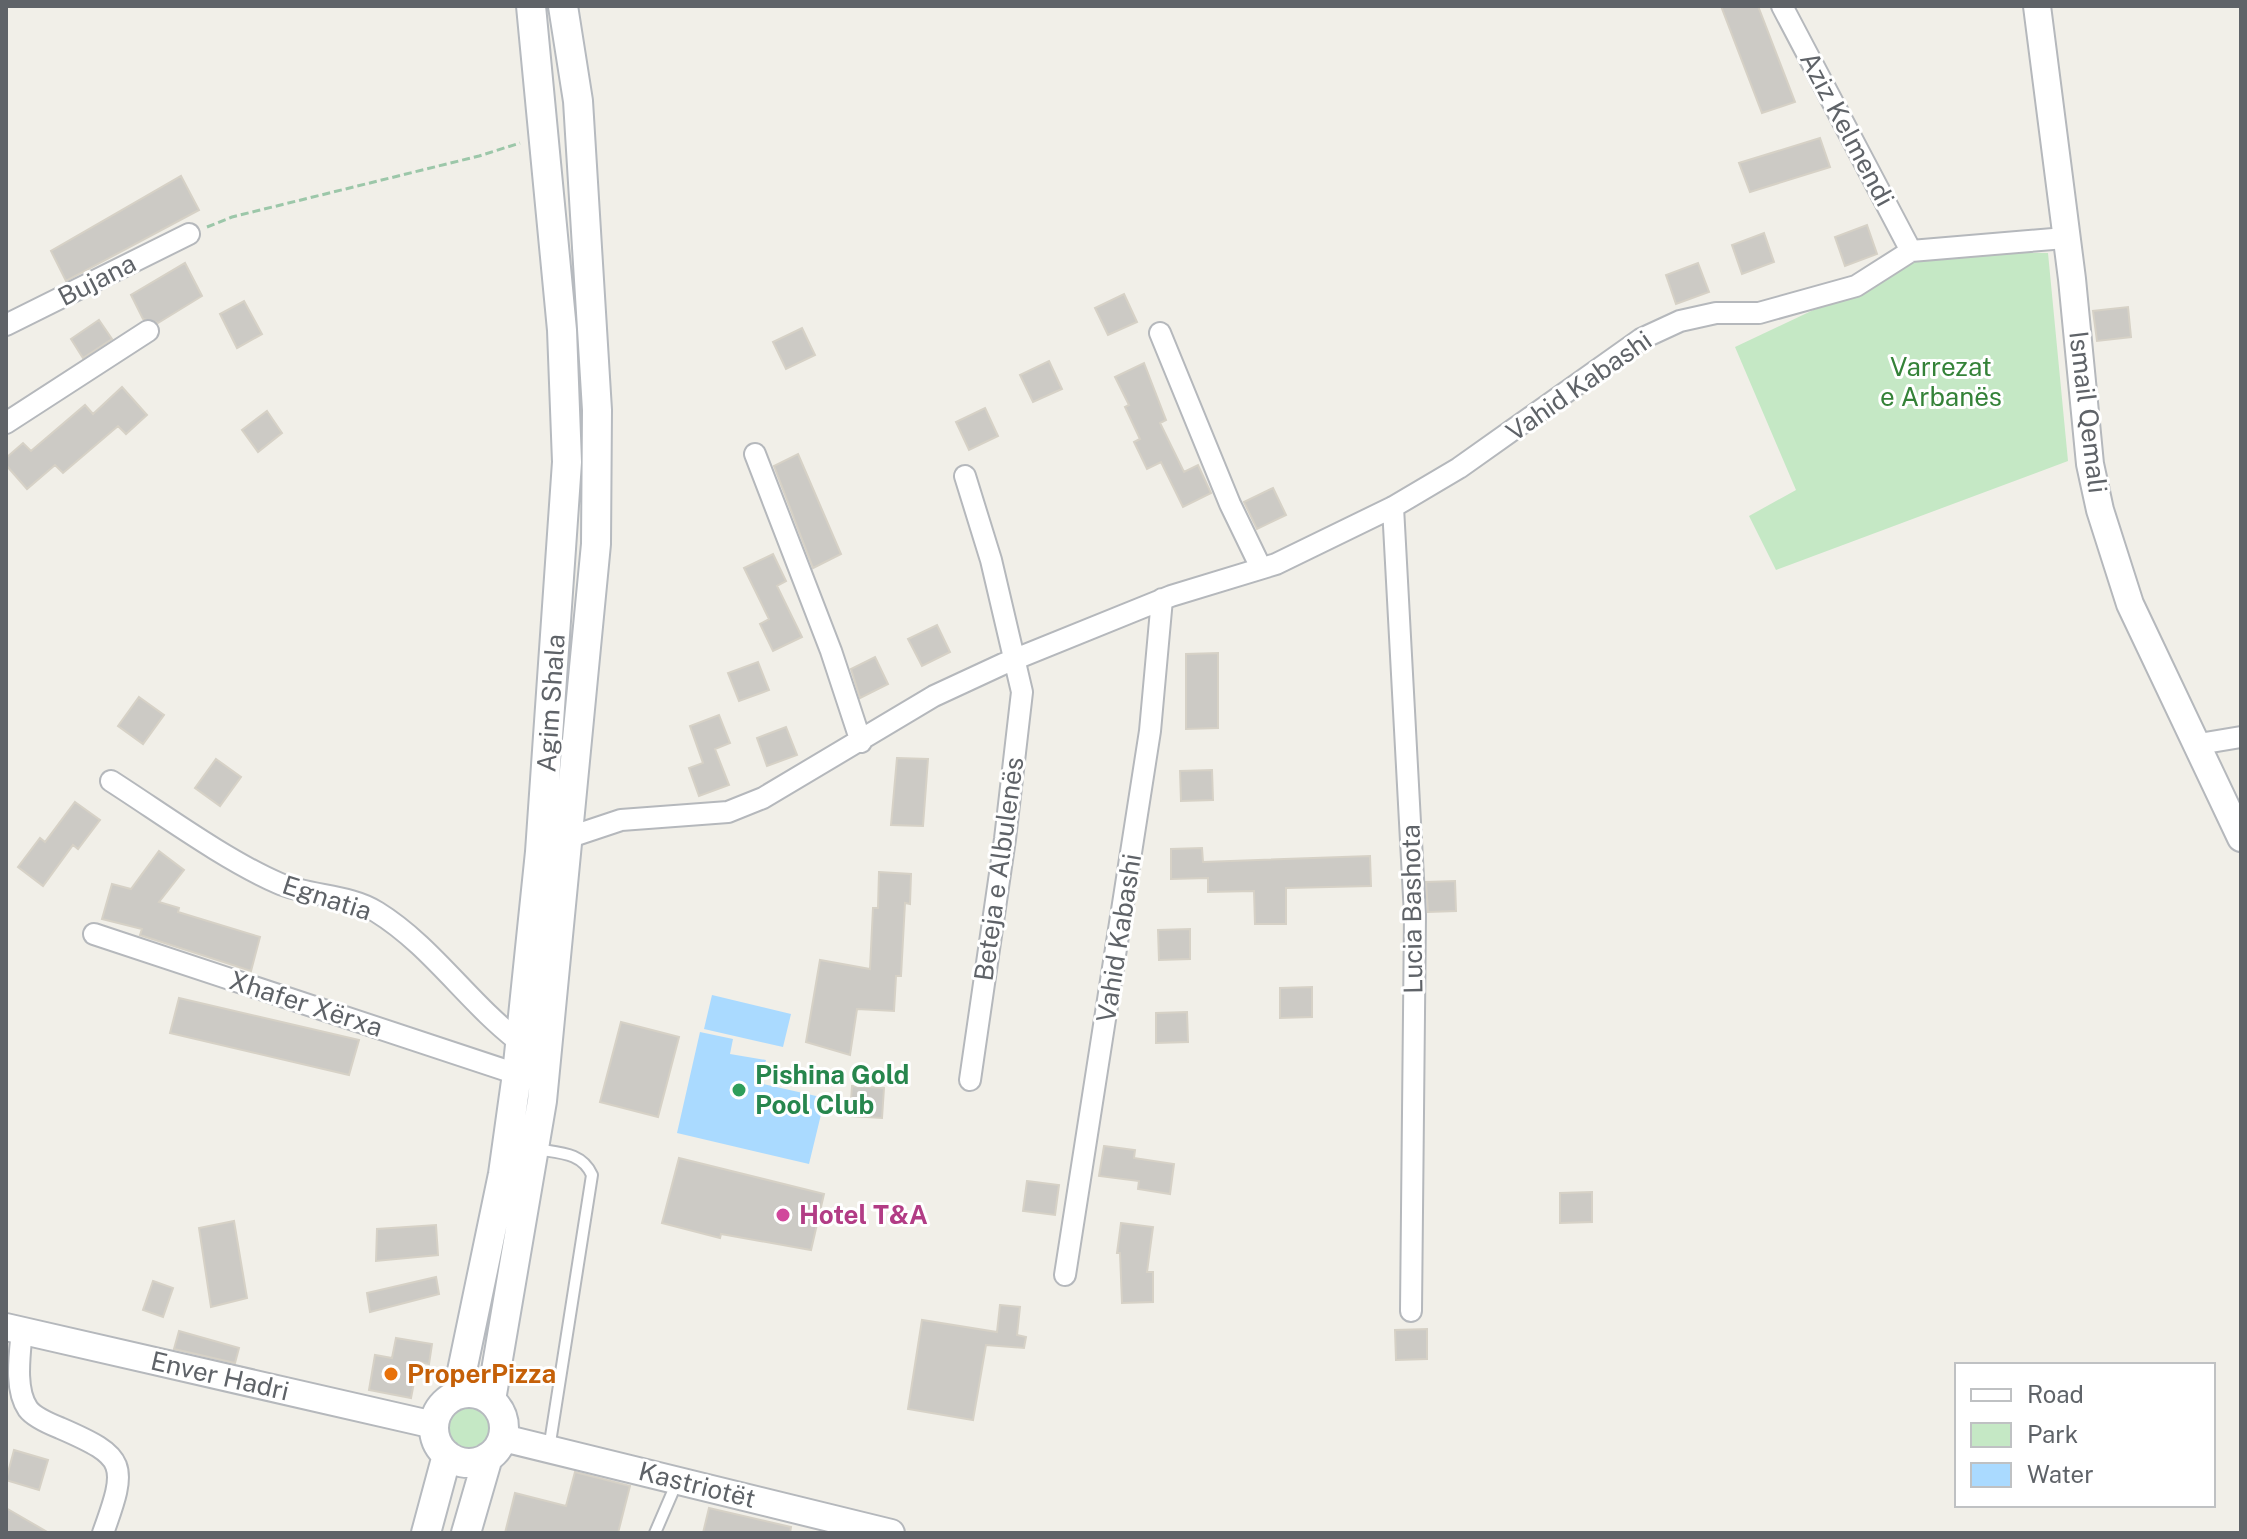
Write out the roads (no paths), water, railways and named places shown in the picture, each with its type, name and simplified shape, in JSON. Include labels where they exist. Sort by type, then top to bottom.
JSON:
[{"type":"main road","name":"Agim Shala","points":[[434,1425],[438,1412],[457,1395],[503,1174],[517,1074],[540,852],[567,462],[562,330],[531,6]]},
{"type":"main road","name":"Agim Shala","points":[[491,1400],[534,1149],[570,837],[596,544],[597,410],[578,101],[563,6]]},
{"type":"main road","points":[[457,1395],[477,1393],[491,1400],[502,1415],[496,1448],[466,1533]]},
{"type":"main road","points":[[434,1425],[439,1446],[447,1455],[468,1463],[496,1448]]},
{"type":"main road","points":[[426,1533],[447,1455]]},
{"type":"street","name":"Aziz Kelmendi","points":[[1782,6],[1911,251]]},
{"type":"street","name":"Ismail Qemali","points":[[2037,6],[2090,464],[2100,510],[2130,604],[2170,695],[2199,744],[2241,838]]},
{"type":"street","name":"Bujana","points":[[6,325],[189,234]]},
{"type":"street","name":"Vahid Kabashi","points":[[570,837],[621,820],[728,812],[774,792],[934,696],[1162,599],[1261,568],[1393,507],[1491,448],[1641,339],[1680,321],[1716,313],[1759,313],[1856,286],[1911,251],[2065,238]]},
{"type":"street","points":[[6,423],[148,331]]},
{"type":"street","points":[[1160,333],[1230,504],[1261,568]]},
{"type":"street","points":[[755,454],[831,651],[861,742]]},
{"type":"street","name":"Beteja e Albulenës","points":[[965,476],[991,560],[1022,692],[1005,839],[970,1080]]},
{"type":"street","name":"Lucia Bashota","points":[[1393,507],[1415,915],[1411,1311]]},
{"type":"street","name":"Vahid Kabashi","points":[[1065,1275],[1150,731],[1162,599]]},
{"type":"street","points":[[2199,744],[2241,737]]},
{"type":"street","name":"Egnatia","points":[[111,781],[275,882],[309,895],[343,899],[375,910],[411,938],[496,1024],[521,1043]]},
{"type":"street","name":"Xhafer Xërxa","points":[[94,934],[517,1074]]},
{"type":"street","points":[[14,1328],[29,1411],[100,1445],[116,1461],[119,1477],[103,1533]]},
{"type":"street","name":"Enver Hadri","points":[[14,1328],[434,1425]]},
{"type":"street","name":"Kastriotët","points":[[496,1448],[549,1449],[678,1480],[823,1525],[891,1533]]},
{"type":"lane","points":[[534,1149],[575,1156],[586,1162],[592,1175],[549,1449]]},
{"type":"lane","points":[[655,1533],[678,1480]]},
{"type":"water","points":[[712,995],[791,1014],[783,1047],[704,1029]]},
{"type":"water","name":"Pishina Gold Pool Club","points":[[700,1032],[733,1039],[730,1054],[766,1060],[759,1083],[825,1098],[809,1164],[677,1133]]},
{"type":"place","name":"Pishina Gold Pool Club","points":[[739,1090]]},
{"type":"place","name":"Hotel T&A","points":[[783,1215]]},
{"type":"place","name":"ProperPizza","points":[[391,1374]]},
{"type":"park label","name":"Varrezat e Arbanës","points":[[1941,382]]}]
